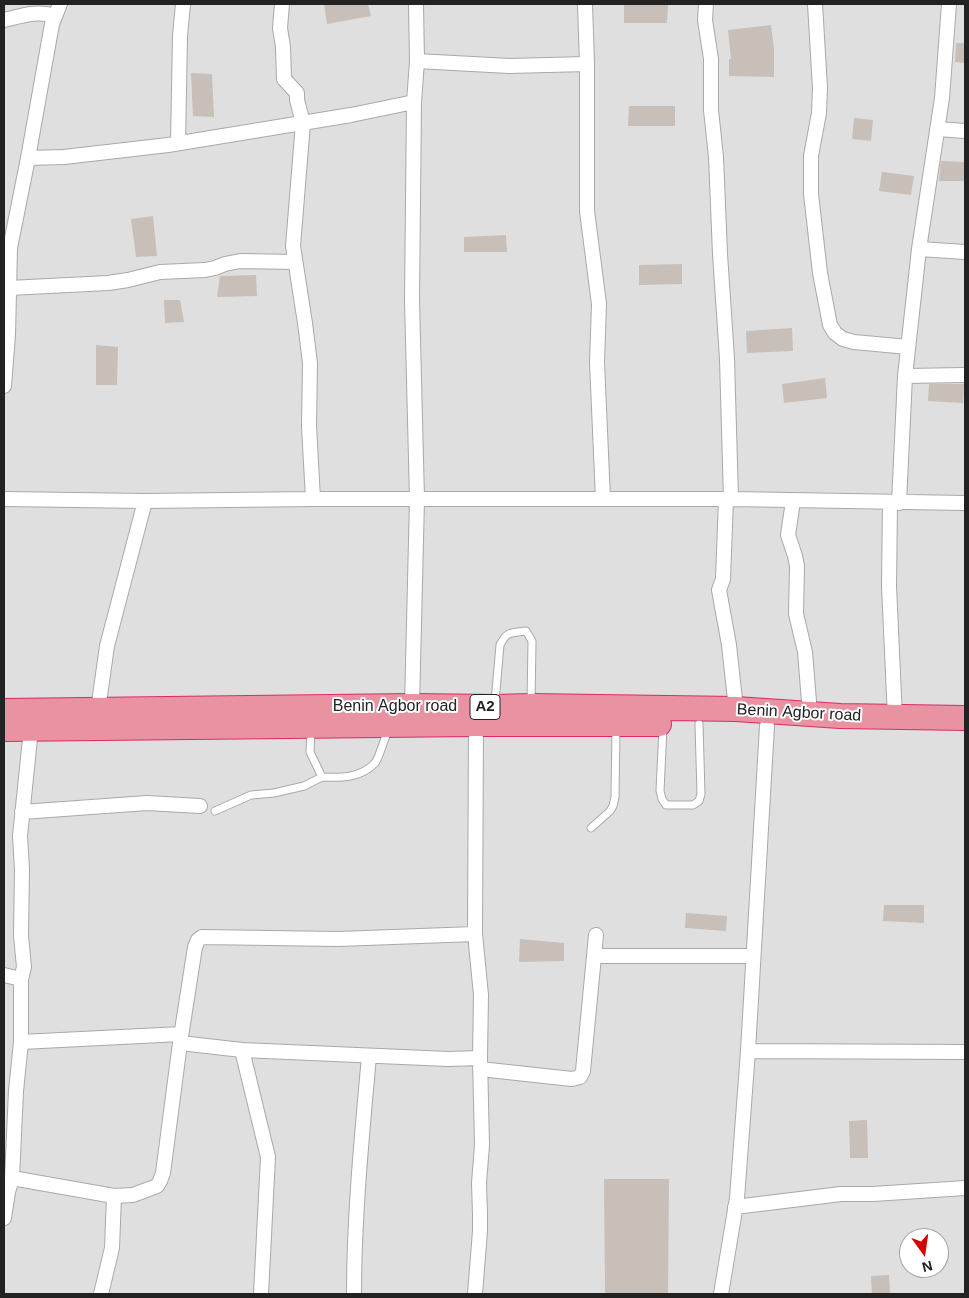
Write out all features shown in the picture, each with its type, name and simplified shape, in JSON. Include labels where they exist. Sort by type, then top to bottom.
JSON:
[{"type":"highway","name":"Benin Agbor road","points":[[4,729],[29,720],[98,710],[412,706],[736,709],[896,718],[965,718]]},
{"type":"highway","name":"Benin Agbor road","points":[[4,711],[29,720],[311,726],[738,724],[837,730],[965,730]]},
{"type":"street","points":[[178,143],[180,36],[183,4]]},
{"type":"street","points":[[282,4],[280,28],[283,47],[284,79],[297,93],[303,123],[293,246],[310,363],[309,426],[313,499]]},
{"type":"street","points":[[412,706],[417,499],[412,300],[414,102],[417,61],[416,4]]},
{"type":"street","points":[[585,4],[587,211],[599,304],[597,362],[603,499]]},
{"type":"street","points":[[706,4],[705,20],[711,59],[711,110],[716,157],[727,359],[728,499],[723,579],[719,590],[729,645],[736,709]]},
{"type":"street","points":[[815,4],[820,88],[819,113],[811,156],[811,194],[820,273],[830,325],[835,333],[854,342],[908,347]]},
{"type":"street","points":[[896,718],[889,586],[894,503],[919,249],[942,98],[949,4]]},
{"type":"street","points":[[4,20],[38,13],[48,14],[58,10]]},
{"type":"street","points":[[4,386],[8,335],[10,248],[52,24],[58,10]]},
{"type":"street","points":[[417,61],[509,66],[587,64]]},
{"type":"street","points":[[28,158],[64,157],[178,143],[351,115],[414,102]]},
{"type":"street","points":[[937,129],[965,131]]},
{"type":"street","points":[[919,249],[965,252]]},
{"type":"street","points":[[9,288],[108,283],[160,272],[204,270],[240,261],[295,262]]},
{"type":"street","points":[[905,376],[965,375]]},
{"type":"street","points":[[4,499],[146,501],[728,499],[965,503]]},
{"type":"street","points":[[793,500],[788,535],[797,566],[796,614],[805,652],[810,714]]},
{"type":"street","points":[[98,710],[107,646],[146,501]]},
{"type":"street","points":[[4,1218],[12,1178],[10,1090],[20,1042],[21,979],[24,967],[21,936],[22,869],[20,836],[29,720]]},
{"type":"street","points":[[475,1294],[482,1145],[480,1108],[481,995],[475,934],[476,724]]},
{"type":"street","points":[[721,1294],[737,1198],[748,1050],[766,726]]},
{"type":"street","points":[[22,812],[146,803],[200,806]]},
{"type":"street","points":[[12,1178],[114,1196],[133,1194],[157,1186],[163,1173],[180,1039],[195,947],[198,940],[202,937],[338,939],[475,934]]},
{"type":"street","points":[[20,1042],[180,1039],[242,1050],[448,1059],[572,1079],[580,1077],[583,1071],[596,935]]},
{"type":"street","points":[[594,956],[753,956]]},
{"type":"street","points":[[4,975],[21,979]]},
{"type":"street","points":[[242,1050],[268,1157],[261,1294]]},
{"type":"street","points":[[748,1050],[965,1052]]},
{"type":"street","points":[[354,1294],[357,1197],[369,1056]]},
{"type":"street","points":[[735,1207],[841,1194],[873,1194],[965,1188]]},
{"type":"street","points":[[101,1294],[112,1248],[114,1196]]},
{"type":"lane","points":[[495,707],[500,645],[508,633],[526,631],[532,642],[530,706]]},
{"type":"lane","points":[[591,828],[610,811],[615,798],[616,724]]},
{"type":"lane","points":[[664,724],[660,791],[666,805],[693,805],[699,801],[701,794],[699,724]]},
{"type":"lane","points":[[215,811],[250,795],[304,786],[322,777],[342,778],[360,774],[376,762],[390,725]]},
{"type":"lane","points":[[311,726],[310,752],[322,777]]},
{"type":"shaded area","points":[[4,4],[965,4],[965,1294],[4,1294]]},
{"type":"building","points":[[324,4],[368,4],[371,16],[327,24]]},
{"type":"building","points":[[624,5],[668,5],[667,23],[624,23]]},
{"type":"building","points":[[771,25],[774,49],[774,77],[729,76],[729,59],[731,59],[728,30]]},
{"type":"building","points":[[956,43],[965,43],[965,63],[955,62]]},
{"type":"building","points":[[191,73],[212,74],[214,117],[193,116]]},
{"type":"building","points":[[629,106],[675,106],[675,126],[628,126]]},
{"type":"building","points":[[854,118],[873,120],[871,141],[852,139]]},
{"type":"building","points":[[941,161],[965,162],[965,181],[939,181]]},
{"type":"building","points":[[882,172],[914,176],[911,195],[879,191]]},
{"type":"building","points":[[153,216],[157,256],[136,257],[131,219]]},
{"type":"building","points":[[506,235],[507,252],[464,252],[464,237]]},
{"type":"building","points":[[682,264],[682,284],[639,285],[639,265]]},
{"type":"building","points":[[256,275],[257,296],[217,297],[220,276]]},
{"type":"building","points":[[164,300],[180,300],[184,322],[165,323]]},
{"type":"building","points":[[792,328],[793,351],[747,353],[746,331]]},
{"type":"building","points":[[96,345],[118,347],[117,385],[96,385]]},
{"type":"building","points":[[825,378],[827,398],[784,403],[782,384]]},
{"type":"building","points":[[929,384],[964,384],[963,403],[928,401]]},
{"type":"building","points":[[884,905],[924,905],[924,923],[883,921]]},
{"type":"building","points":[[686,913],[727,916],[726,931],[685,928]]},
{"type":"building","points":[[520,939],[564,943],[564,961],[519,962]]},
{"type":"building","points":[[867,1120],[868,1158],[850,1158],[849,1121]]},
{"type":"building","points":[[604,1179],[669,1179],[668,1294],[605,1294]]},
{"type":"building","points":[[889,1275],[890,1294],[872,1294],[871,1276]]}]
